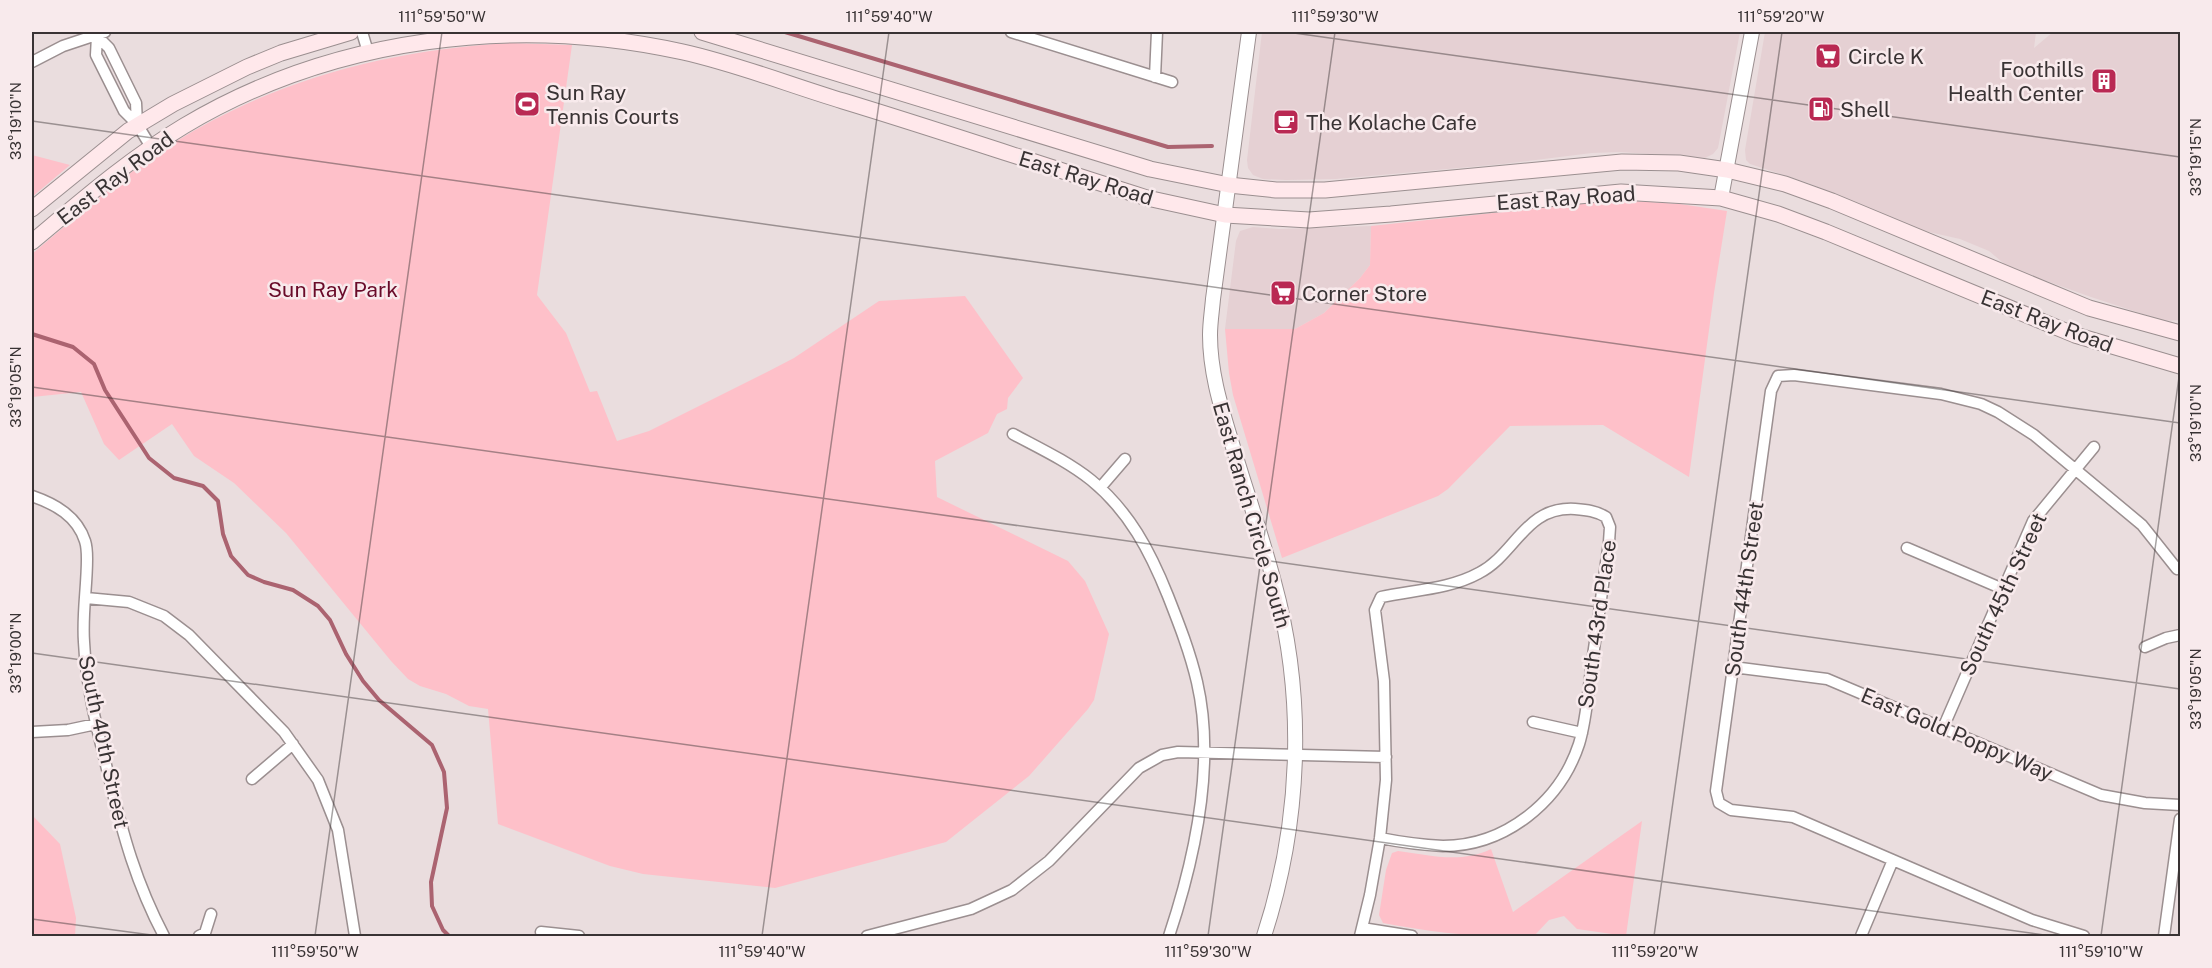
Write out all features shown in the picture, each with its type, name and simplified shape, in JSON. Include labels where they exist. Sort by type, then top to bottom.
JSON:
[{"type":"main road","name":"East Ray Road","points":[[32,209],[137,124],[247,67],[306,44],[351,32]]},
{"type":"main road","name":"East Ray Road","points":[[702,32],[1150,169],[1275,219],[1328,219],[1621,192],[1721,198],[1778,214],[1826,232],[2076,335],[2181,366]]},
{"type":"main road","name":"East Ray Road","points":[[32,242],[126,164],[151,147],[205,115],[258,89],[316,67],[368,52],[438,39],[484,35],[578,35],[612,39],[694,55],[1147,198],[1227,200],[1276,190],[1325,190],[1622,162],[1679,163],[1727,170],[1785,184],[1832,201],[2089,308],[2181,333]]},
{"type":"main road","points":[[943,132],[949,108]]},
{"type":"street","points":[[362,32],[368,52]]},
{"type":"street","points":[[1011,32],[1172,82]]},
{"type":"street","points":[[1155,77],[1157,32]]},
{"type":"street","name":"East Ranch Circle South","points":[[1249,32],[1212,304],[1210,336],[1212,364],[1219,400],[1275,582],[1287,640],[1293,698],[1296,754],[1288,839],[1264,936]]},
{"type":"street","points":[[1721,198],[1752,32]]},
{"type":"street","points":[[101,34],[96,56],[124,111],[137,124],[151,147]]},
{"type":"street","points":[[32,62],[63,46],[101,34]]},
{"type":"street","name":"South 44th Street","points":[[1893,860],[1793,817],[1731,810],[1719,803],[1716,791],[1771,391],[1778,376],[1794,375],[1941,394],[1981,404],[2015,422],[2076,469]]},
{"type":"street","points":[[1013,434],[1059,458],[1113,500],[1140,535],[1150,553],[1183,634],[1197,683],[1204,753],[1198,823],[1192,854],[1168,936]]},
{"type":"street","name":"South 45th Street","points":[[1942,728],[2033,521],[2094,447]]},
{"type":"street","points":[[1100,488],[1125,459]]},
{"type":"street","points":[[2076,469],[2142,525],[2179,571]]},
{"type":"street","name":"South 40th Street","points":[[32,496],[62,510],[79,528],[86,543],[84,641],[96,724],[131,863],[146,903],[164,936]]},
{"type":"street","name":"South 43rd Place","points":[[1380,838],[1444,846],[1465,844],[1492,837],[1521,822],[1543,804],[1562,780],[1574,758],[1582,733],[1609,542],[1610,527],[1606,517],[1588,510],[1554,510],[1533,522],[1481,572],[1452,584],[1381,597],[1375,610],[1384,681],[1386,756]]},
{"type":"street","points":[[1907,548],[2003,589]]},
{"type":"street","points":[[86,598],[129,602],[164,615],[189,635],[293,744],[318,780],[338,830],[355,936]]},
{"type":"street","points":[[2145,647],[2166,638],[2181,635]]},
{"type":"street","name":"East Gold Poppy Way","points":[[1733,667],[1827,680],[2101,795],[2181,805]]},
{"type":"street","name":"South 43rd Place","points":[[1533,722],[1582,733]]},
{"type":"street","points":[[32,732],[68,730],[96,724]]},
{"type":"street","points":[[252,779],[293,744]]},
{"type":"street","points":[[867,936],[886,934],[971,909],[1012,890],[1049,861],[1145,764],[1162,755],[1178,752],[1386,756],[1380,838],[1361,932],[1412,936]]},
{"type":"street","points":[[2164,936],[2181,819]]},
{"type":"street","points":[[1861,936],[1893,860],[2032,920],[2084,936]]},
{"type":"street","points":[[199,936],[204,933],[211,914]]},
{"type":"street","points":[[541,932],[579,936]]},
{"type":"shaded area","points":[[1262,32],[1740,32],[1718,148],[1705,158],[1621,152],[1592,153],[1503,164],[1336,179],[1286,180],[1263,179],[1253,175],[1248,168],[1247,160]]},
{"type":"shaded area","points":[[1765,32],[2036,32],[2034,48],[2053,32],[2180,32],[2180,320],[2164,321],[2008,267],[1989,251],[1960,239],[1920,230],[1808,183],[1750,164],[1746,160],[1745,150]]},
{"type":"shaded area","points":[[1371,226],[1370,265],[1324,313],[1295,329],[1225,329],[1236,241],[1240,231],[1253,227],[1279,229]]},
{"type":"green space","name":"Sun Ray Park","points":[[510,43],[572,45],[537,295],[566,333],[590,392],[597,391],[617,441],[649,431],[794,358],[879,301],[965,296],[1023,378],[1008,398],[1007,409],[997,414],[988,433],[935,461],[937,497],[1068,561],[1085,581],[1109,634],[1094,700],[1088,709],[1029,776],[946,842],[775,888],[643,874],[610,866],[498,824],[488,709],[469,706],[408,679],[286,533],[234,483],[194,456],[172,424],[119,460],[104,444],[81,392],[32,397],[32,254],[135,169],[211,121],[292,85],[377,61],[465,47]]},
{"type":"green space","points":[[32,155],[70,165],[32,197]]},
{"type":"green space","points":[[1633,201],[1680,204],[1727,211],[1689,477],[1603,425],[1510,426],[1448,489],[1438,496],[1282,558],[1233,395],[1225,329],[1295,329],[1324,313],[1370,265],[1371,226],[1596,202]]},
{"type":"green space","points":[[32,815],[60,844],[76,918],[75,936],[32,936]]},
{"type":"green space","points":[[1642,821],[1626,936],[1577,929],[1564,916],[1549,920],[1534,936],[1516,937],[1478,936],[1420,929],[1383,923],[1379,915],[1386,870],[1392,853],[1398,851],[1456,857],[1479,854],[1491,849],[1513,912]]},
{"type":"waterway","points":[[785,32],[1168,147],[1212,146]]},
{"type":"waterway","points":[[32,334],[73,347],[94,364],[105,390],[149,458],[174,478],[203,486],[218,501],[223,534],[231,556],[248,575],[293,590],[318,606],[330,620],[346,654],[363,681],[379,700],[432,745],[444,772],[447,808],[431,882],[432,906],[443,930],[449,936]]},
{"type":"place","name":"Circle K","points":[[1828,56]]},
{"type":"place","name":"Foothills Health Center","points":[[2104,81]]},
{"type":"place","name":"Sun Ray Tennis Courts","points":[[527,104]]},
{"type":"place","name":"Shell","points":[[1821,109]]},
{"type":"place","name":"The Kolache Cafe","points":[[1286,122]]},
{"type":"place","name":"Corner Store","points":[[1283,293]]}]
